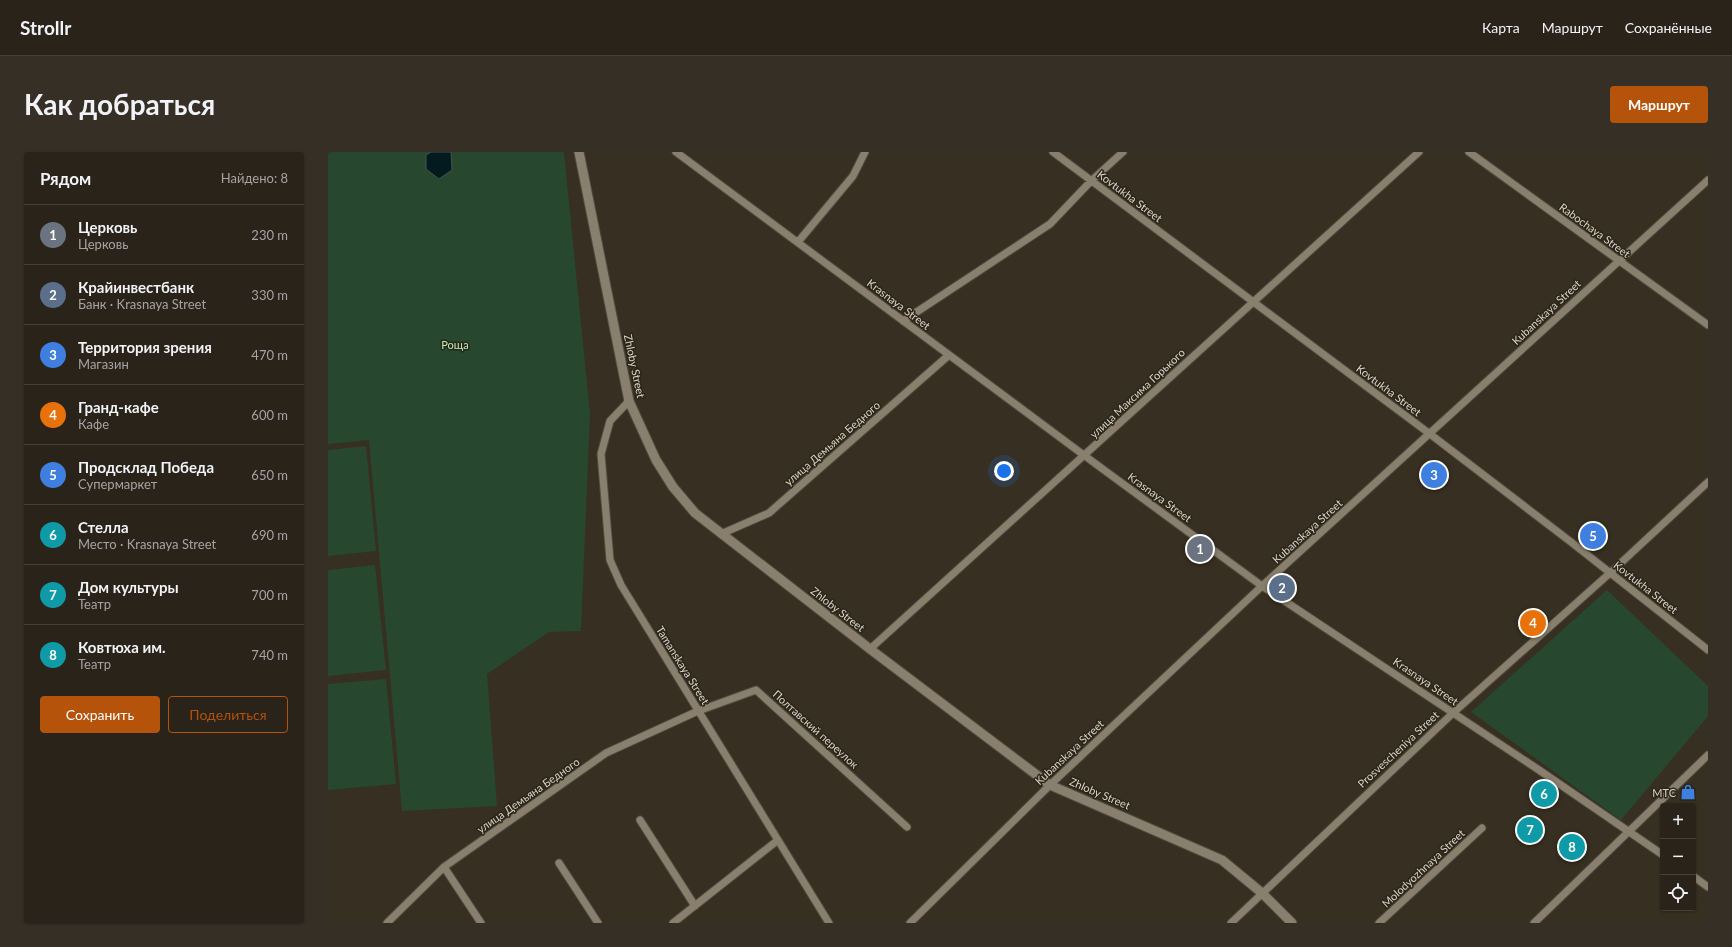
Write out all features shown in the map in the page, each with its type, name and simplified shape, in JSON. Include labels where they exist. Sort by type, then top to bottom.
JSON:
[{"type":"street","name":"Zhloby Street","points":[[579,152],[629,400],[656,460],[673,487],[695,513],[720,534],[870,649],[1050,785],[1222,860],[1262,893],[1292,923]]},
{"type":"street","name":"Krasnaya Street","points":[[676,152],[1262,586],[1454,713],[1660,853]]},
{"type":"street","points":[[798,242],[852,176],[865,152]]},
{"type":"street","name":"Kovtukha Street","points":[[1053,152],[1430,434],[1708,650]]},
{"type":"street","points":[[903,321],[1050,224],[1091,181],[1123,152]]},
{"type":"street","name":"улица Максима Горького","points":[[870,649],[1085,456],[1252,302],[1419,152]]},
{"type":"street","name":"Rabochaya Street","points":[[1469,152],[1708,324]]},
{"type":"street","name":"Kubanskaya Street","points":[[910,923],[1050,785],[1262,586],[1430,434],[1618,260],[1708,180]]},
{"type":"street","name":"улица Демьяна Бедного","points":[[720,534],[769,513],[949,355]]},
{"type":"street","name":"Tamanskaya Street","points":[[629,400],[610,421],[601,454],[610,560],[621,585],[829,923]]},
{"type":"street","name":"Prosvescheniya Street","points":[[1230,923],[1454,713],[1610,573],[1708,482]]},
{"type":"street","name":"Полтавский переулок","points":[[698,711],[756,690],[907,827]]},
{"type":"street","name":"улица Демьяна Бедного","points":[[387,923],[444,867],[606,753],[698,711]]},
{"type":"street","points":[[1534,923],[1630,832],[1708,755]]},
{"type":"street","points":[[640,820],[695,906]]},
{"type":"street","name":"Molodyozhnaya Street","points":[[1379,923],[1482,828]]},
{"type":"street","points":[[673,923],[778,840]]},
{"type":"street","points":[[559,863],[598,923]]},
{"type":"street","points":[[444,867],[481,923]]},
{"type":"street","points":[[1696,878],[1708,887]]},
{"type":"green space","name":"Роща","points":[[328,152],[564,152],[590,414],[581,631],[549,632],[487,674],[497,806],[402,811],[369,440],[328,444]]},
{"type":"green space","points":[[366,446],[376,551],[328,556],[328,450]]},
{"type":"green space","points":[[375,565],[386,670],[328,676],[328,570]]},
{"type":"green space","points":[[1607,590],[1708,686],[1708,716],[1621,820],[1471,712]]},
{"type":"green space","points":[[386,679],[396,784],[328,790],[328,684]]},
{"type":"water","points":[[431,152],[451,152],[452,170],[439,179],[426,169],[426,155]]},
{"type":"place","name":"Территория зрения","points":[[1434,475]]},
{"type":"place","name":"Продсклад Победа","points":[[1593,536]]},
{"type":"place","name":"Церковь","points":[[1200,549]]},
{"type":"place","name":"Крайинвестбанк","points":[[1282,588]]},
{"type":"place","name":"Гранд-кафе","points":[[1533,623]]},
{"type":"place","name":"МТС","points":[[1688,792]]},
{"type":"place","name":"Стелла","points":[[1544,794]]},
{"type":"place","name":"Дом культуры","points":[[1530,830]]},
{"type":"place","name":"Ковтюха им.","points":[[1572,847]]}]
